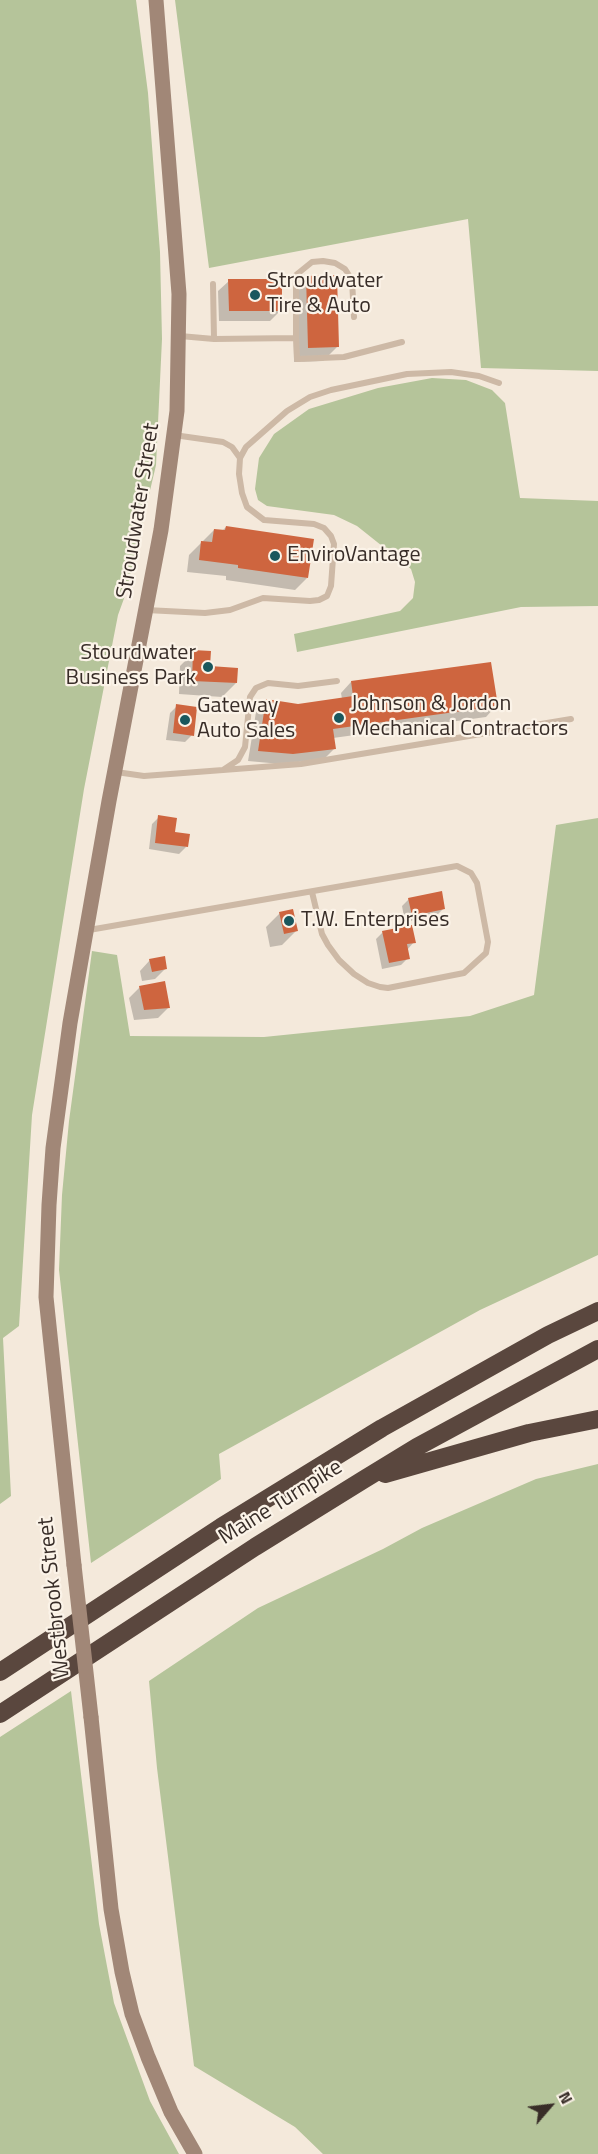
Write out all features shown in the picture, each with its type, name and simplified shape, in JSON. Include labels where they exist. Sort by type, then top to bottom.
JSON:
[{"type":"highway","name":"Maine Turnpike","points":[[0,1672],[221,1527],[382,1428],[598,1311]]},
{"type":"highway","name":"Maine Turnpike","points":[[0,1714],[255,1547],[363,1480],[598,1349]]},
{"type":"highway","points":[[363,1480],[529,1433],[598,1419]]},
{"type":"main road","name":"Stroudwater Street","points":[[70,1023],[85,931],[161,531],[177,411],[179,336],[176,236],[156,0]]},
{"type":"main road","name":"Westbrook Street","points":[[70,1023],[52,1148],[46,1297],[111,1909],[132,2014],[171,2112],[195,2154]]},
{"type":"lane","points":[[354,317],[352,280],[345,269],[335,263],[312,262],[296,275],[297,359],[344,357],[402,342]]},
{"type":"lane","points":[[213,284],[214,339]]},
{"type":"lane","points":[[179,336],[214,339],[296,338]]},
{"type":"lane","points":[[146,610],[205,613],[230,610],[262,598],[310,601],[327,596],[331,586],[334,544],[331,536],[324,528],[314,524],[264,519],[247,507],[242,493],[239,474],[240,458],[246,447],[287,411],[310,398],[331,390],[407,374],[451,372],[479,376],[499,383]]},
{"type":"lane","points":[[174,435],[223,442],[232,447],[240,458]]},
{"type":"lane","points":[[223,770],[238,760],[245,747],[250,697],[256,688],[268,683],[298,686],[337,681]]},
{"type":"lane","points":[[115,772],[144,776],[301,765],[571,719]]},
{"type":"lane","points":[[85,931],[457,866],[471,873],[477,883],[488,942],[486,953],[464,973],[388,988],[374,985],[354,974],[339,960],[328,945],[322,934],[312,892]]},
{"type":"green space","points":[[0,0],[136,0],[148,93],[160,252],[162,339],[156,465],[126,593],[118,615],[84,789],[32,1115],[19,1326],[3,1338],[11,1496],[0,1504]]},
{"type":"green space","points":[[175,0],[598,0],[598,371],[481,368],[468,219],[209,268]]},
{"type":"green space","points":[[432,378],[466,380],[492,390],[505,403],[520,498],[598,501],[598,606],[521,607],[297,652],[294,634],[400,611],[413,598],[415,582],[411,569],[357,526],[334,515],[267,506],[258,500],[255,489],[259,458],[274,434],[309,409],[378,388]]},
{"type":"green space","points":[[598,818],[598,1255],[480,1310],[219,1454],[221,1479],[91,1563],[59,1270],[62,1195],[69,1121],[92,951],[117,955],[130,1036],[264,1037],[470,1016],[534,995],[556,825]]},
{"type":"green space","points":[[598,1464],[598,2154],[323,2154],[295,2127],[194,2066],[157,1768],[149,1681],[258,1608],[422,1528],[536,1479]]},
{"type":"green space","points":[[71,1691],[99,1924],[114,2003],[150,2101],[179,2154],[0,2154],[0,1737]]},
{"type":"building","points":[[337,275],[339,347],[308,348],[306,276]]},
{"type":"building","name":"Stroudwater Tire & Auto","points":[[228,279],[282,279],[282,311],[229,311]]},
{"type":"building","name":"EnviroVantage","points":[[226,526],[314,539],[308,578],[199,560],[201,541],[212,542],[214,529],[225,530]]},
{"type":"building","name":"Stourdwater Business Park","points":[[193,650],[211,651],[210,666],[238,668],[237,683],[192,681]]},
{"type":"building","name":"Johnson & Jordon Mechanical Contractors","points":[[491,662],[498,706],[333,729],[336,749],[293,754],[258,751],[266,699],[298,704],[353,696],[351,681]]},
{"type":"building","name":"Gateway Auto Sales","points":[[176,704],[197,707],[194,736],[173,733]]},
{"type":"building","points":[[158,815],[177,818],[175,832],[190,834],[188,847],[155,843]]},
{"type":"building","points":[[442,891],[445,909],[412,916],[408,898]]},
{"type":"building","name":"T.W. Enterprises","points":[[293,909],[298,931],[284,934],[279,912]]},
{"type":"building","points":[[412,925],[416,943],[407,944],[410,959],[389,963],[382,931]]},
{"type":"building","points":[[165,956],[167,969],[152,972],[149,959]]},
{"type":"building","points":[[165,981],[170,1008],[144,1010],[139,986]]},
{"type":"place","name":"Stroudwater Tire & Auto","points":[[255,295]]},
{"type":"place","name":"EnviroVantage","points":[[275,556]]},
{"type":"place","name":"Stourdwater Business Park","points":[[208,667]]},
{"type":"place","name":"Johnson & Jordon Mechanical Contractors","points":[[339,718]]},
{"type":"place","name":"Gateway Auto Sales","points":[[185,720]]},
{"type":"place","name":"T.W. Enterprises","points":[[289,921]]}]
